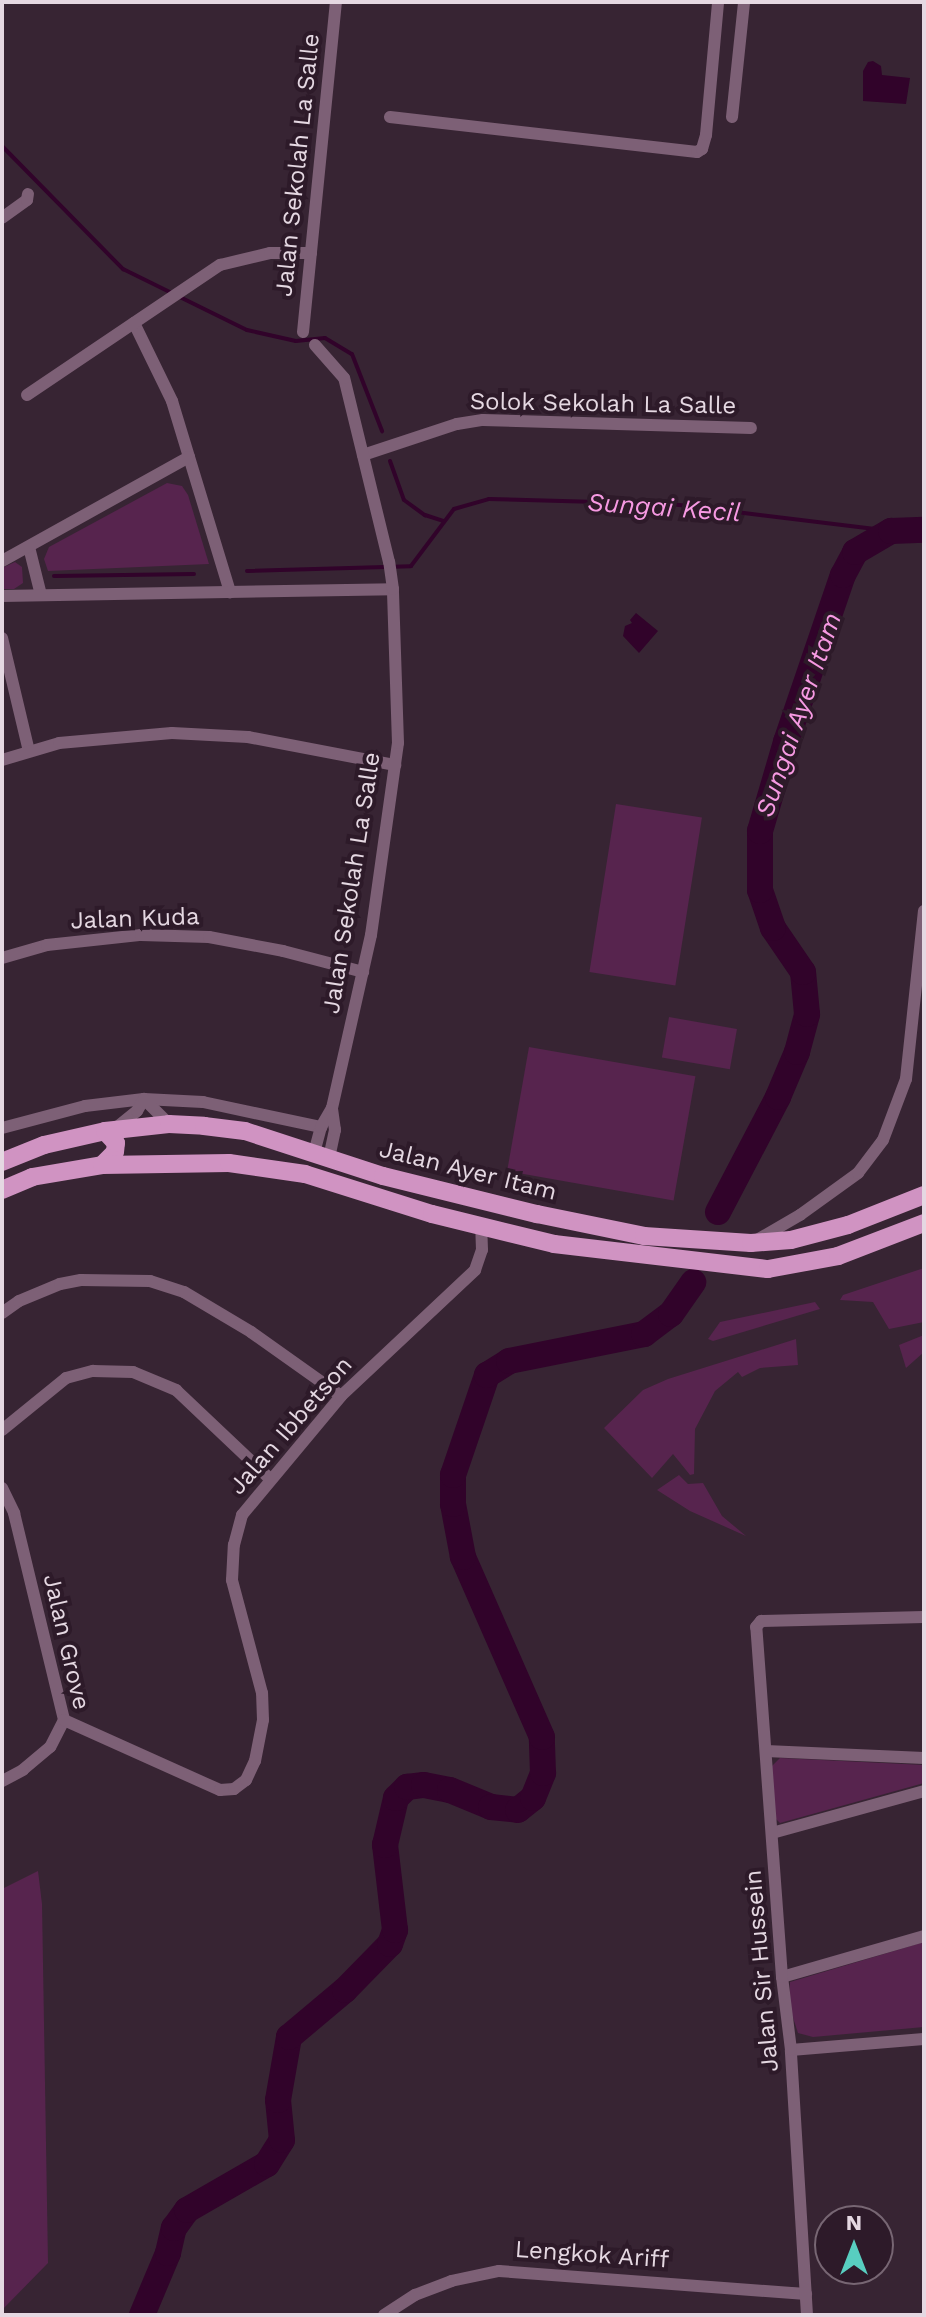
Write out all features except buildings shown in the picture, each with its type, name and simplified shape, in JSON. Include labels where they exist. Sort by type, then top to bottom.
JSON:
[{"type":"main road","name":"Jalan Ayer Itam","points":[[2,1162],[44,1145],[109,1130],[169,1124],[245,1131],[446,1193],[628,1233],[678,1240],[751,1243],[791,1240],[848,1225],[924,1195]]},
{"type":"main road","points":[[102,1165],[115,1152],[116,1143],[109,1130]]},
{"type":"main road","name":"Jalan Ayer Itam","points":[[2,1190],[32,1177],[102,1165],[229,1163],[305,1174],[481,1227],[588,1250],[768,1269],[828,1259],[924,1223]]},
{"type":"street","name":"Jalan Sekolah La Salle","points":[[303,332],[336,2]]},
{"type":"street","points":[[390,117],[697,152],[702,149],[706,135],[718,2]]},
{"type":"street","points":[[732,117],[744,2]]},
{"type":"street","points":[[2,218],[27,200],[28,194]]},
{"type":"street","points":[[27,395],[220,265],[243,257],[311,253]]},
{"type":"street","points":[[134,323],[163,377],[230,592]]},
{"type":"street","name":"Jalan Sekolah La Salle","points":[[315,345],[344,378],[389,562],[393,589],[398,743],[371,935],[332,1108],[321,1127],[322,1156]]},
{"type":"street","name":"Solok Sekolah La Salle","points":[[363,455],[457,424],[483,420],[751,428]]},
{"type":"street","points":[[2,561],[189,457]]},
{"type":"street","points":[[29,547],[41,595]]},
{"type":"street","points":[[2,596],[393,589]]},
{"type":"street","points":[[2,638],[29,751]]},
{"type":"street","points":[[2,760],[73,741],[172,733],[248,737],[395,765]]},
{"type":"street","points":[[751,1243],[817,1204],[858,1173],[873,1156],[894,1118],[906,1079],[924,911]]},
{"type":"street","name":"Jalan Kuda","points":[[2,958],[47,945],[141,935],[209,937],[283,951],[363,972]]},
{"type":"street","points":[[144,1099],[169,1124]]},
{"type":"street","points":[[109,1130],[137,1111],[144,1099]]},
{"type":"street","points":[[2,1128],[85,1106],[144,1099],[203,1102],[321,1127]]},
{"type":"street","name":"Jalan Sekolah La Salle","points":[[322,1156],[335,1130],[332,1108]]},
{"type":"street","name":"Jalan Ibbetson","points":[[64,1720],[220,1790],[234,1789],[246,1780],[259,1744],[262,1693],[232,1580],[232,1562],[242,1515],[341,1396],[475,1270],[482,1250],[481,1227]]},
{"type":"street","points":[[2,1313],[19,1301],[60,1284],[81,1280],[150,1281],[184,1292],[251,1332],[341,1396]]},
{"type":"street","points":[[2,1430],[66,1378],[93,1371],[133,1372],[176,1390],[270,1479]]},
{"type":"street","name":"Jalan Grove","points":[[2,1488],[14,1513],[64,1720],[50,1747],[23,1770],[2,1781]]},
{"type":"street","name":"Jalan Sir Hussein","points":[[807,2315],[791,2050],[782,1977],[757,1624],[924,1617]]},
{"type":"street","points":[[766,1751],[924,1758]]},
{"type":"street","points":[[772,1833],[924,1791]]},
{"type":"street","points":[[782,1977],[924,1936]]},
{"type":"street","points":[[791,2050],[924,2039]]},
{"type":"street","name":"Lengkok Ariff","points":[[384,2315],[415,2295],[451,2281],[499,2271],[806,2294]]},
{"type":"shaded area","points":[[873,61],[881,66],[882,75],[910,78],[906,104],[863,101],[863,71],[868,62]]},
{"type":"shaded area","points":[[167,483],[182,486],[188,495],[209,564],[48,571],[44,559],[49,547]]},
{"type":"shaded area","points":[[15,562],[22,567],[23,583],[14,589],[2,589],[2,568]]},
{"type":"shaded area","points":[[636,613],[658,631],[639,653],[623,636],[625,626],[632,623],[630,620]]},
{"type":"shaded area","points":[[616,804],[702,818],[675,986],[589,972]]},
{"type":"shaded area","points":[[669,1017],[737,1029],[730,1069],[662,1057]]},
{"type":"shaded area","points":[[529,1047],[695,1076],[674,1200],[507,1171]]},
{"type":"shaded area","points":[[924,1268],[924,1322],[889,1329],[873,1302],[840,1300],[843,1295]]},
{"type":"shaded area","points":[[815,1302],[820,1309],[713,1341],[708,1339],[720,1322]]},
{"type":"shaded area","points":[[924,1335],[924,1352],[906,1368],[899,1345]]},
{"type":"shaded area","points":[[796,1339],[798,1365],[760,1368],[742,1377],[738,1372],[715,1391],[695,1429],[694,1474],[690,1475],[673,1454],[652,1478],[604,1428],[643,1390],[668,1379]]},
{"type":"shaded area","points":[[679,1475],[688,1484],[703,1483],[722,1516],[746,1536],[690,1511],[657,1490]]},
{"type":"shaded area","points":[[780,1758],[924,1765],[924,1783],[780,1823],[775,1818],[771,1767]]},
{"type":"shaded area","points":[[38,1871],[42,1904],[48,2263],[2,2310],[2,1889]]},
{"type":"shaded area","points":[[924,1942],[924,2027],[813,2037],[798,2033],[789,2005],[790,1982]]},
{"type":"waterway","name":"Sungai Kecil","points":[[2,146],[123,269],[247,330],[296,341],[325,338],[352,354],[382,431]]},
{"type":"waterway","name":"Sungai Kecil","points":[[390,461],[404,500],[425,515],[443,521]]},
{"type":"waterway","name":"Sungai Kecil","points":[[247,571],[411,566],[454,509],[489,499],[671,504],[891,531]]},
{"type":"waterway","name":"Sungai Ayer Itam","points":[[718,1212],[778,1097],[797,1052],[807,1014],[803,972],[773,928],[760,890],[760,831],[786,742],[843,575],[855,552],[891,531],[924,530]]},
{"type":"waterway","name":"Sungai Kecil","points":[[54,576],[194,574]]},
{"type":"waterway","name":"Sungai Ayer Itam","points":[[142,2315],[168,2253],[174,2228],[187,2210],[267,2164],[282,2140],[278,2100],[289,2037],[345,1990],[390,1944],[395,1930],[385,1845],[396,1798],[407,1787],[424,1785],[450,1790],[491,1807],[518,1810],[533,1798],[543,1773],[542,1737],[463,1557],[453,1504],[453,1475],[487,1375],[509,1361],[644,1334],[671,1314],[693,1282]]}]
